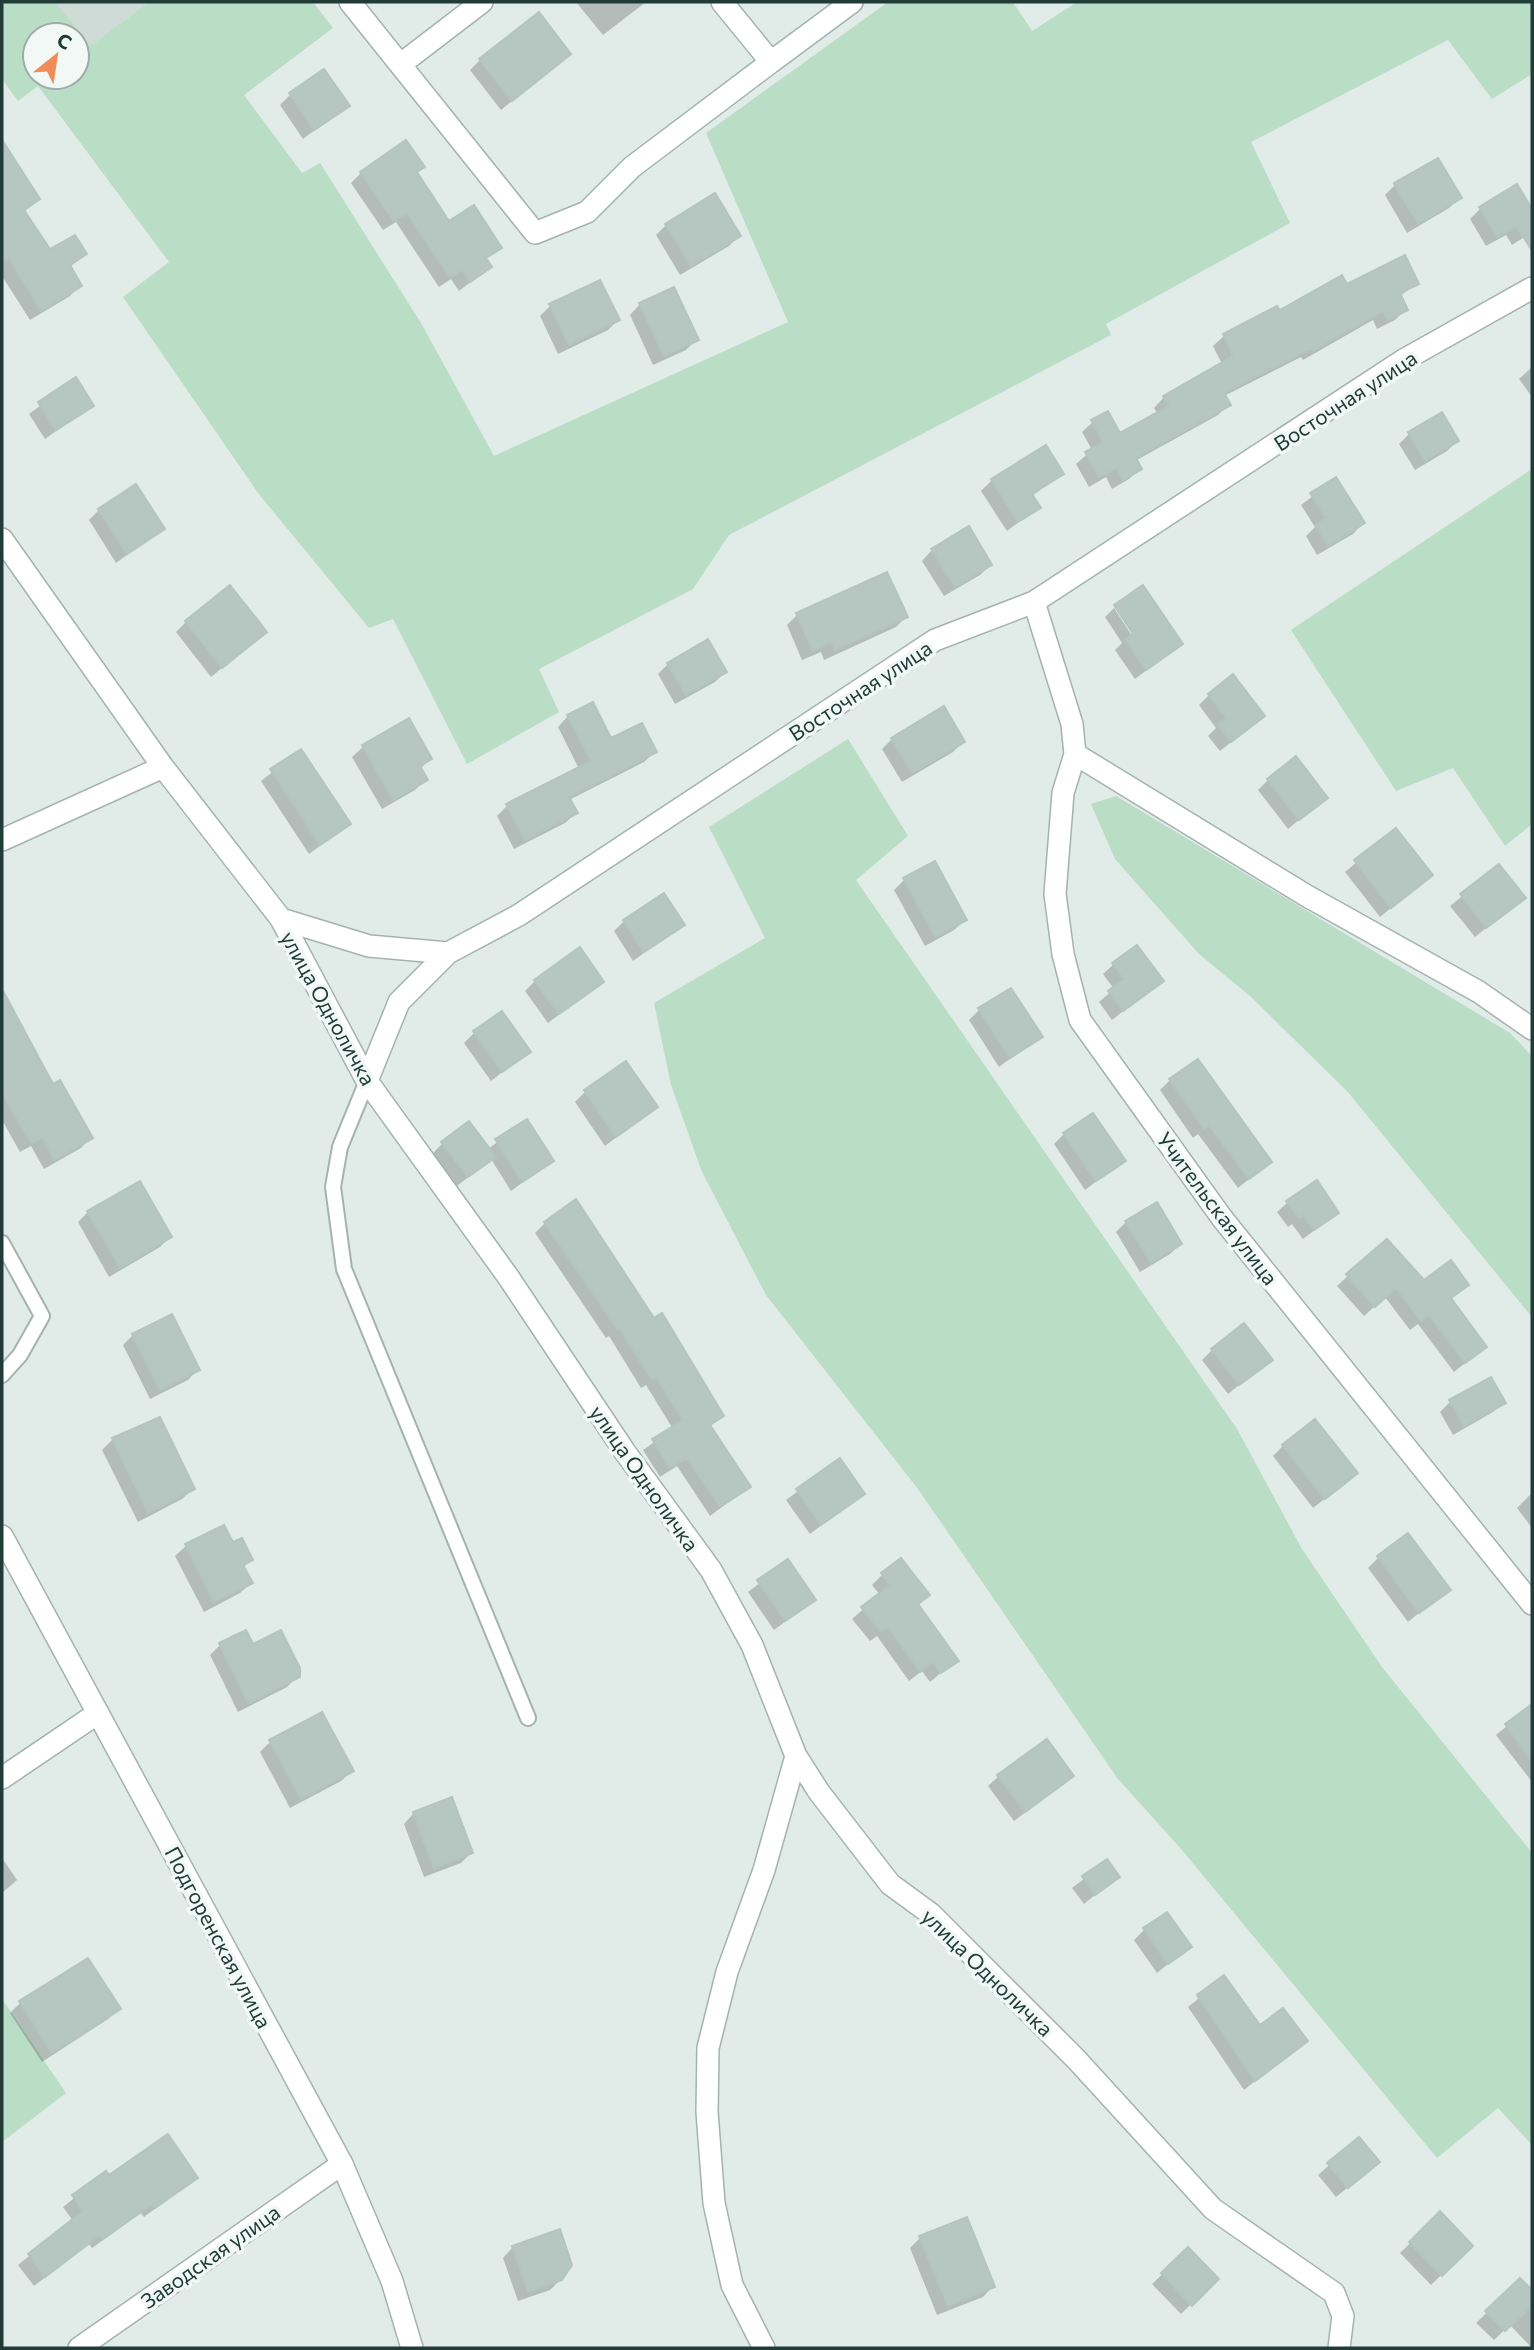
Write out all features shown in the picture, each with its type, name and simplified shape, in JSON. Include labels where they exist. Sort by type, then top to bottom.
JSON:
[{"type":"street","points":[[350,2],[535,233],[587,212],[632,167],[852,2]]},
{"type":"street","points":[[401,64],[482,2]]},
{"type":"street","points":[[722,2],[771,62]]},
{"type":"street","name":"Восточная улица","points":[[367,1081],[399,1002],[448,953],[519,915],[935,640],[1034,602],[1402,361],[1532,288]]},
{"type":"street","name":"улица Одноличка","points":[[2,538],[163,767],[281,919],[367,1081],[509,1278],[625,1452],[711,1570],[752,1645],[796,1756],[819,1792],[890,1884],[931,1914],[1076,2059],[1213,2209],[1334,2293],[1343,2316],[1339,2348]]},
{"type":"street","name":"Учительская улица","points":[[1034,602],[1072,724],[1075,754],[1063,793],[1055,894],[1063,954],[1080,1020],[1222,1218],[1532,1604]]},
{"type":"street","points":[[1075,754],[1307,896],[1479,992],[1532,1028]]},
{"type":"street","points":[[2,840],[163,767]]},
{"type":"street","points":[[281,919],[369,946],[448,953]]},
{"type":"street","name":"Подгоренская улица","points":[[2,1536],[342,2164],[392,2281],[412,2348]]},
{"type":"street","points":[[2,1778],[98,1713]]},
{"type":"street","points":[[764,2348],[733,2285],[714,2203],[707,2112],[708,2048],[727,1972],[764,1870],[796,1756]]},
{"type":"street","name":"Заводская улица","points":[[79,2348],[342,2164]]},
{"type":"lane","points":[[367,1081],[340,1147],[333,1188],[344,1269],[528,1718]]},
{"type":"lane","points":[[2,1243],[42,1317],[20,1355],[2,1375]]},
{"type":"shaded area","points":[[56,2],[149,2],[91,45],[91,21],[71,21]]},
{"type":"green space","points":[[2,2],[56,2],[71,21],[21,21],[21,91],[31,91],[18,101],[2,79]]},
{"type":"green space","points":[[149,2],[313,2],[333,28],[244,95],[302,173],[320,163],[421,323],[494,456],[788,322],[706,133],[888,2],[1013,2],[1032,31],[1077,2],[1532,2],[1532,74],[1492,99],[1448,40],[1251,142],[1290,223],[1106,324],[1111,335],[729,535],[693,589],[539,669],[559,712],[467,764],[393,619],[369,628],[258,493],[123,297],[169,262],[42,91],[91,91],[91,45]]},
{"type":"green space","points":[[1532,469],[1532,824],[1505,846],[1453,768],[1396,791],[1291,630]]},
{"type":"green space","points":[[848,739],[908,836],[856,880],[1237,1429],[1302,1549],[1382,1667],[1532,1853],[1532,2145],[1498,2108],[1437,2158],[1182,1850],[1118,1779],[918,1489],[766,1295],[702,1172],[671,1085],[654,1003],[765,938],[709,827]]},
{"type":"green space","points":[[1116,796],[1510,1033],[1532,1056],[1532,1317],[1347,1091],[1250,996],[1199,954],[1115,859],[1091,804]]},
{"type":"green space","points":[[2,1999],[66,2093],[2,2142]]},
{"type":"building","points":[[539,12],[571,54],[512,101],[479,59]]},
{"type":"building","points":[[324,69],[350,106],[314,130],[289,93]]},
{"type":"building","points":[[2,140],[40,199],[24,210],[50,249],[75,235],[87,254],[70,265],[82,286],[41,311],[9,258],[2,262]]},
{"type":"building","points":[[406,140],[425,167],[417,172],[449,221],[474,205],[502,248],[486,258],[492,267],[470,282],[462,270],[450,278],[407,213],[394,221],[360,172]]},
{"type":"building","points":[[1438,158],[1462,198],[1418,224],[1394,183]]},
{"type":"building","points":[[1517,184],[1532,209],[1532,251],[1517,226],[1497,237],[1479,207]]},
{"type":"building","points":[[715,193],[741,236],[691,266],[665,224]]},
{"type":"building","points":[[1405,255],[1419,284],[1400,293],[1408,310],[1388,320],[1383,311],[1313,351],[1312,348],[1224,393],[1231,405],[1136,458],[1142,469],[1123,480],[1117,468],[1099,477],[1085,452],[1103,442],[1091,420],[1108,411],[1120,433],[1169,406],[1163,396],[1233,356],[1223,334],[1277,306],[1280,310],[1342,275],[1347,284]]},
{"type":"building","points":[[600,280],[620,320],[569,345],[549,304]]},
{"type":"building","points":[[674,287],[699,340],[664,356],[639,303]]},
{"type":"building","points":[[76,377],[94,406],[56,430],[38,402]]},
{"type":"building","points":[[1442,412],[1459,441],[1425,461],[1408,432]]},
{"type":"building","points":[[1046,445],[1064,474],[1032,494],[1041,508],[1018,522],[991,479]]},
{"type":"building","points":[[1336,477],[1365,523],[1328,546],[1315,525],[1326,518],[1310,493]]},
{"type":"building","points":[[136,484],[165,529],[127,554],[98,509]]},
{"type":"building","points":[[969,526],[992,565],[955,587],[931,549]]},
{"type":"building","points":[[887,572],[908,617],[835,650],[831,642],[813,651],[796,613]]},
{"type":"building","points":[[230,585],[267,632],[222,668],[185,621]]},
{"type":"building","points":[[1143,585],[1183,644],[1146,670],[1125,639],[1133,634],[1114,605]]},
{"type":"building","points":[[708,639],[727,672],[686,695],[667,663]]},
{"type":"building","points":[[1233,674],[1265,716],[1231,742],[1217,724],[1226,718],[1208,694]]},
{"type":"building","points":[[593,702],[611,738],[642,723],[657,752],[569,797],[578,813],[525,840],[506,804],[591,761],[567,715]]},
{"type":"building","points":[[944,706],[965,742],[912,773],[891,738]]},
{"type":"building","points":[[409,718],[432,759],[420,766],[428,780],[393,800],[362,745]]},
{"type":"building","points":[[301,749],[351,824],[320,845],[270,769]]},
{"type":"building","points":[[1296,756],[1328,798],[1299,820],[1267,779]]},
{"type":"building","points":[[1396,828],[1433,875],[1391,908],[1354,860]]},
{"type":"building","points":[[935,861],[967,920],[935,937],[903,878]]},
{"type":"building","points":[[1499,864],[1526,898],[1486,928],[1460,894]]},
{"type":"building","points":[[664,893],[685,925],[644,952],[623,920]]},
{"type":"building","points":[[1137,945],[1164,981],[1123,1011],[1108,991],[1124,979],[1112,963]]},
{"type":"building","points":[[580,947],[604,982],[559,1014],[534,980]]},
{"type":"building","points":[[1011,988],[1043,1037],[1010,1058],[978,1008]]},
{"type":"building","points":[[2,989],[53,1084],[60,1080],[93,1138],[54,1160],[42,1137],[31,1143],[2,1093]]},
{"type":"building","points":[[502,1011],[531,1052],[502,1072],[473,1031]]},
{"type":"building","points":[[1198,1059],[1272,1162],[1249,1179],[1209,1125],[1204,1129],[1169,1079]]},
{"type":"building","points":[[626,1061],[658,1107],[616,1137],[584,1090]]},
{"type":"building","points":[[1093,1113],[1126,1161],[1096,1181],[1063,1133]]},
{"type":"building","points":[[527,1119],[554,1161],[522,1182],[495,1139]]},
{"type":"building","points":[[469,1121],[496,1157],[468,1177],[441,1142]]},
{"type":"building","points":[[1317,1180],[1339,1213],[1314,1230],[1303,1215],[1299,1218],[1286,1201]]},
{"type":"building","points":[[140,1181],[172,1237],[120,1268],[87,1211]]},
{"type":"building","points":[[576,1199],[654,1318],[662,1313],[724,1416],[710,1425],[751,1487],[720,1507],[687,1458],[670,1468],[652,1439],[683,1420],[656,1377],[652,1380],[619,1328],[617,1329],[544,1222]]},
{"type":"building","points":[[1157,1202],[1182,1244],[1151,1263],[1125,1221]]},
{"type":"building","points":[[1387,1239],[1424,1280],[1451,1260],[1469,1285],[1451,1298],[1487,1347],[1465,1363],[1429,1315],[1421,1321],[1396,1288],[1375,1307],[1346,1274]]},
{"type":"building","points":[[172,1314],[200,1370],[160,1390],[132,1334]]},
{"type":"building","points":[[1244,1323],[1273,1360],[1239,1385],[1211,1349]]},
{"type":"building","points":[[1491,1377],[1506,1403],[1464,1426],[1449,1400]]},
{"type":"building","points":[[160,1417],[195,1489],[148,1513],[112,1438]]},
{"type":"building","points":[[1315,1419],[1358,1473],[1325,1499],[1282,1445]]},
{"type":"building","points":[[840,1458],[865,1494],[821,1525],[796,1489]]},
{"type":"building","points":[[224,1525],[233,1542],[242,1538],[253,1560],[243,1565],[253,1583],[214,1602],[185,1544]]},
{"type":"building","points":[[1408,1533],[1451,1590],[1419,1613],[1377,1556]]},
{"type":"building","points":[[901,1558],[930,1595],[918,1604],[959,1661],[941,1673],[933,1662],[920,1672],[888,1627],[881,1632],[861,1607],[890,1585],[881,1573]]},
{"type":"building","points":[[788,1559],[816,1600],[785,1621],[757,1580]]},
{"type":"building","points":[[246,1630],[253,1644],[281,1630],[300,1668],[300,1677],[248,1703],[219,1643]]},
{"type":"building","points":[[1532,1704],[1532,1762],[1505,1724]]},
{"type":"building","points":[[322,1712],[354,1771],[301,1799],[269,1740]]},
{"type":"building","points":[[1047,1739],[1074,1776],[1025,1812],[997,1775]]},
{"type":"building","points":[[452,1797],[473,1853],[434,1868],[413,1812]]},
{"type":"building","points":[[1107,1859],[1120,1877],[1095,1895],[1082,1876]]},
{"type":"building","points":[[1167,1912],[1192,1947],[1168,1964],[1143,1928]]},
{"type":"building","points":[[88,1958],[121,2009],[52,2053],[19,2001]]},
{"type":"building","points":[[1224,1975],[1260,2025],[1283,2008],[1308,2041],[1255,2081],[1197,1995]]},
{"type":"building","points":[[168,2134],[198,2178],[155,2208],[152,2204],[103,2239],[100,2235],[45,2277],[28,2254],[83,2211],[72,2195],[106,2171],[109,2175]]},
{"type":"building","points":[[1359,2137],[1380,2162],[1348,2188],[1327,2163]]},
{"type":"building","points":[[1440,2211],[1473,2246],[1442,2276],[1409,2242]]},
{"type":"building","points":[[967,2217],[995,2287],[948,2306],[919,2236]]},
{"type":"building","points":[[560,2229],[572,2265],[562,2280],[528,2292],[512,2246]]},
{"type":"building","points":[[1188,2247],[1219,2279],[1192,2306],[1161,2273]]},
{"type":"building","points":[[1520,2278],[1532,2290],[1532,2306],[1505,2331],[1485,2311]]}]
